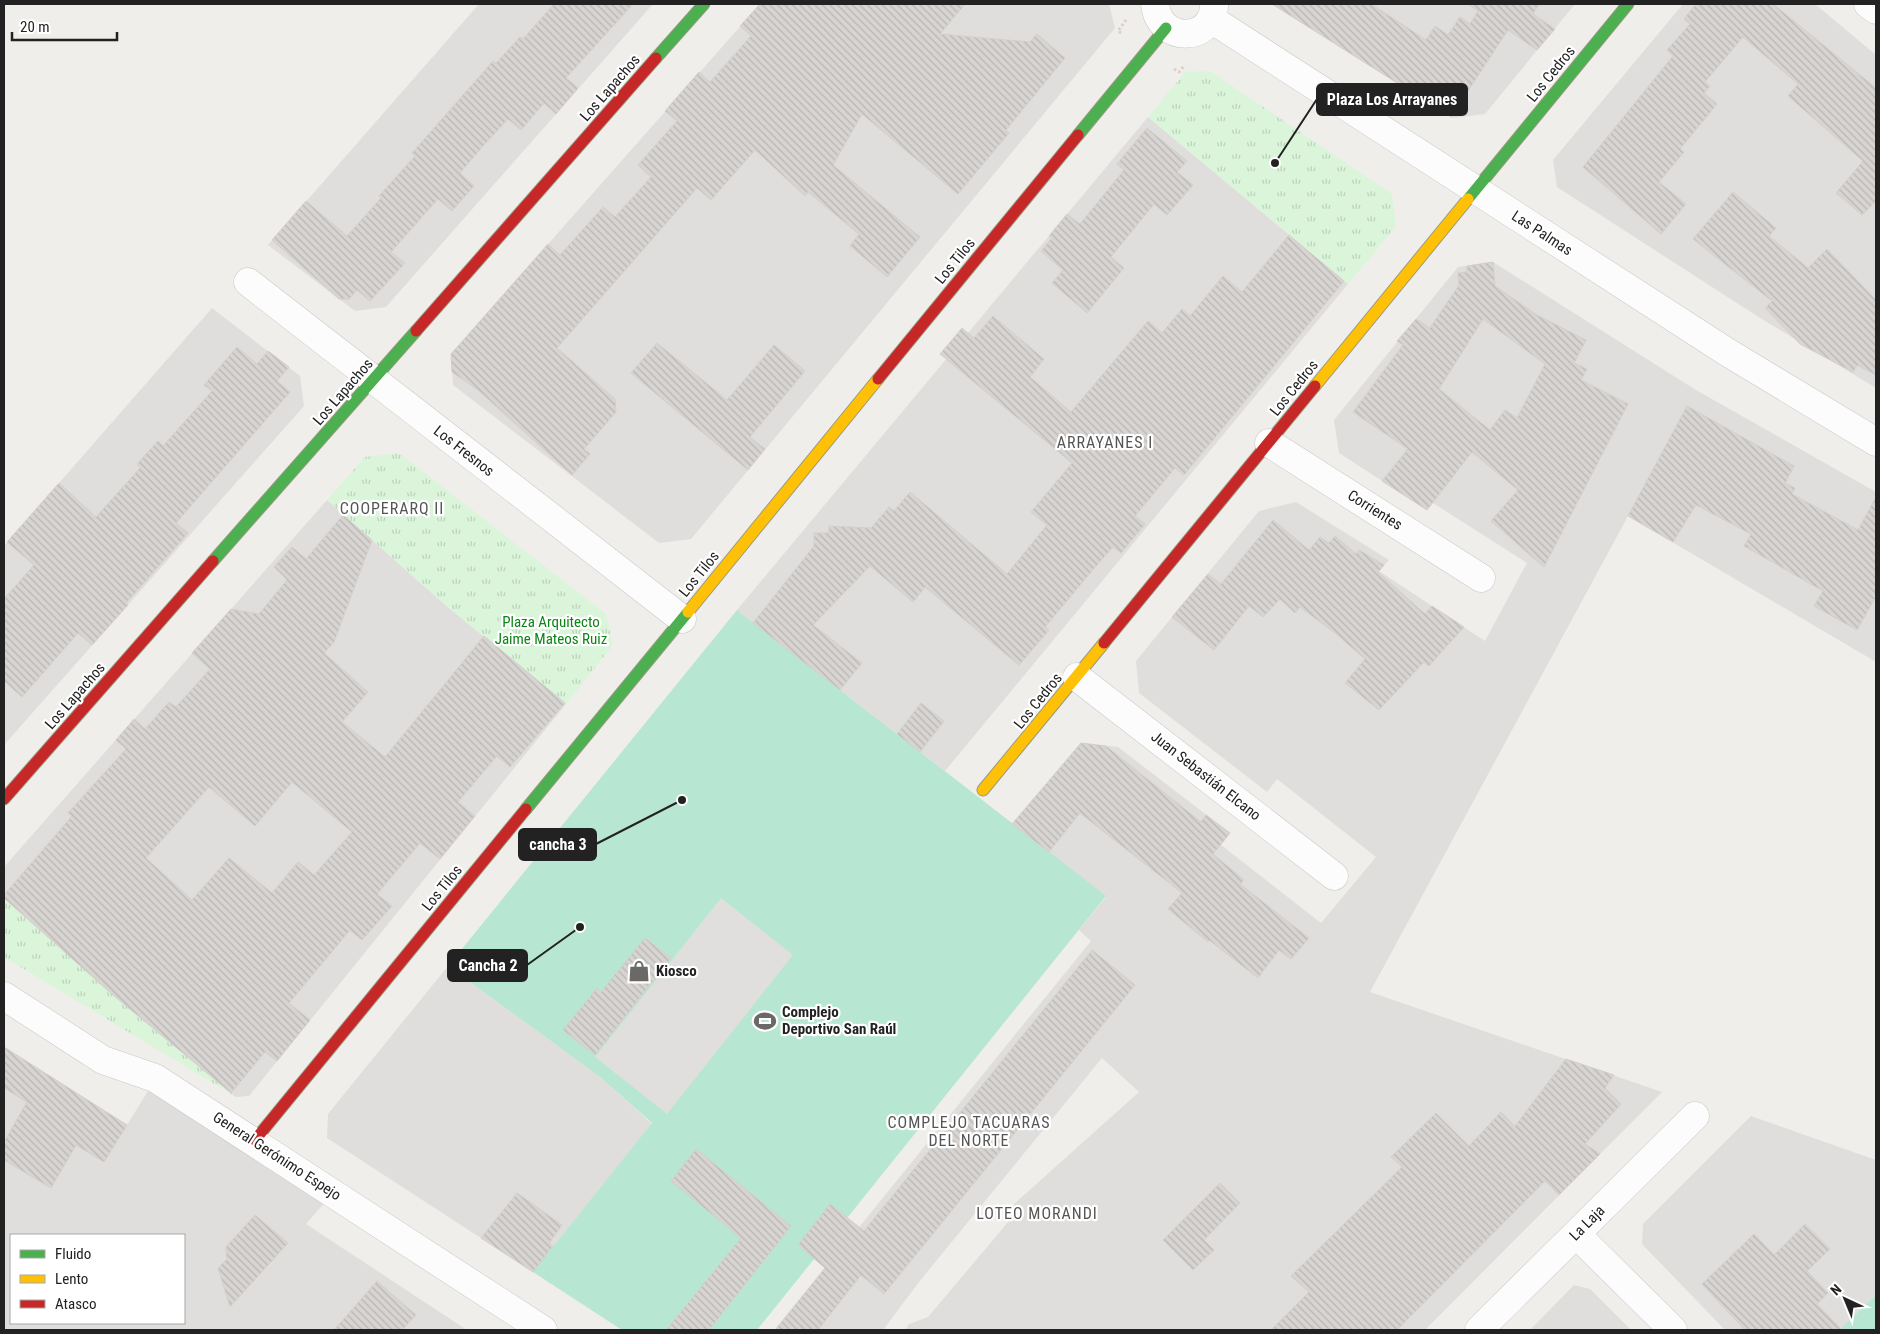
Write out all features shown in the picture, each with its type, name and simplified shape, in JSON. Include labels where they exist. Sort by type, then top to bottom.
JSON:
[{"type":"street","name":"Los Lapachos","points":[[4,799],[704,4]]},
{"type":"street","name":"Los Cedros","points":[[983,790],[1628,4]]},
{"type":"street","points":[[1868,4],[1876,10]]},
{"type":"street","name":"Las Palmas","points":[[1213,11],[1476,190],[1728,352],[1876,442]]},
{"type":"street","points":[[1160,16],[1175,33],[1186,34],[1205,26],[1213,11]]},
{"type":"street","name":"Los Tilos","points":[[255,1140],[682,619],[1160,16]]},
{"type":"street","name":"Los Fresnos","points":[[248,282],[682,619]]},
{"type":"street","name":"Corrientes","points":[[1269,443],[1481,578]]},
{"type":"street","name":"Juan Sebastián Elcano","points":[[1077,677],[1334,876]]},
{"type":"street","name":"General Gerónimo Espejo","points":[[4,996],[103,1060],[156,1078],[255,1140],[543,1330]]},
{"type":"street","name":"La Laja","points":[[1480,1330],[1695,1116]]},
{"type":"street","points":[[1576,1234],[1673,1330]]},
{"type":"shaded area","points":[[479,4],[653,4],[386,307],[355,311],[268,245]]},
{"type":"shaded area","points":[[760,4],[1109,4],[1115,28],[691,539],[659,543],[453,385],[451,354]]},
{"type":"shaded area","points":[[1272,4],[1575,4],[1485,114],[1453,118]]},
{"type":"shaded area","points":[[1683,4],[1815,4],[1876,55],[1876,388],[1757,316],[1557,187],[1553,160]]},
{"type":"shaded area","points":[[1148,117],[1348,284],[945,771],[737,610]]},
{"type":"shaded area","points":[[1493,262],[1696,390],[1876,492],[1876,662],[1628,516],[1370,992],[1662,1092],[1425,1330],[905,1330],[909,1324],[928,1317],[1009,1221],[1014,1204],[1139,1092],[1102,1058],[919,1282],[883,1330],[818,1330],[853,1285],[856,1231],[1091,941],[1079,930],[1106,897],[1012,824],[1081,743],[1118,747],[1230,833],[1221,845],[1321,923],[1376,857],[1277,779],[1267,792],[1139,693],[1136,661],[1259,511],[1296,502],[1389,560],[1379,571],[1485,641],[1527,563],[1433,503],[1427,510],[1339,453],[1334,420],[1458,267]]},
{"type":"shaded area","points":[[212,308],[300,376],[304,406],[4,745],[4,546]]},
{"type":"shaded area","points":[[327,500],[443,603],[566,704],[249,1096],[236,1097],[113,995],[4,898],[4,867]]},
{"type":"shaded area","points":[[721,898],[793,955],[667,1114],[595,1057]]},
{"type":"shaded area","points":[[448,966],[600,1077],[652,1124],[533,1272],[327,1138],[328,1114]]},
{"type":"shaded area","points":[[4,1047],[127,1125],[148,1091],[271,1165],[327,1200],[306,1224],[467,1330],[4,1330]]},
{"type":"shaded area","points":[[1751,1116],[1876,1160],[1876,1295],[1839,1330],[1725,1330],[1642,1244],[1643,1224]]},
{"type":"shaded area","points":[[1574,1285],[1590,1289],[1631,1330],[1530,1330]]},
{"type":"green space","points":[[1210,71],[1392,194],[1396,226],[1348,284],[1148,117],[1185,72]]},
{"type":"green space","name":"Plaza Arquitecto Jaime Mateos Ruiz","points":[[399,453],[606,614],[613,645],[566,704],[443,603],[327,500],[365,457]]},
{"type":"green space","name":"Complejo Deportivo San Raúl","points":[[737,610],[1106,896],[757,1330],[622,1330],[533,1272],[652,1123],[600,1077],[448,966]]},
{"type":"green space","points":[[4,898],[113,995],[236,1097],[4,957]]},
{"type":"green space","points":[[1876,1295],[1876,1330],[1839,1330],[1840,1329]]},
{"type":"building","points":[[554,4],[633,4],[566,78],[578,88],[556,114],[544,103],[521,130],[508,119],[484,145],[460,173],[474,186],[452,211],[438,199],[391,252],[405,263],[370,301],[357,290],[349,299],[339,299],[272,240],[306,201],[347,236],[381,198],[379,196],[415,156],[412,153],[493,61],[496,63],[520,37],[523,39]]},
{"type":"building","points":[[760,4],[965,4],[940,34],[1030,42],[1037,34],[1065,58],[1006,130],[1009,133],[958,194],[862,114],[833,165],[920,237],[887,277],[850,246],[859,234],[808,192],[805,196],[755,150],[711,200],[697,188],[557,348],[615,399],[616,412],[584,449],[590,454],[572,475],[478,390],[452,372],[451,354],[548,244],[560,255],[603,207],[615,217],[651,177],[638,165],[677,121],[665,111],[699,72],[710,82],[751,36],[740,26]]},
{"type":"building","points":[[1272,4],[1371,4],[1426,40],[1435,26],[1448,35],[1460,17],[1470,24],[1478,11],[1468,4],[1539,4],[1533,14],[1555,29],[1537,50],[1508,30],[1451,117]]},
{"type":"building","points":[[1696,4],[1773,4],[1876,88],[1876,201],[1862,215],[1836,193],[1863,161],[1788,96],[1798,84],[1743,37],[1705,82],[1710,86],[1704,93],[1717,104],[1680,149],[1684,152],[1659,182],[1686,204],[1661,234],[1583,167],[1673,56],[1667,50],[1690,24],[1684,19]]},
{"type":"building","points":[[1147,128],[1187,161],[1177,172],[1193,185],[1167,215],[1154,204],[1111,257],[1124,268],[1087,313],[1052,283],[1063,270],[1041,251],[1052,238],[1049,236],[1067,214],[1080,224],[1124,170],[1117,164]]},
{"type":"building","points":[[1733,192],[1776,228],[1769,236],[1808,268],[1827,249],[1876,300],[1876,375],[1857,365],[1853,372],[1800,344],[1765,308],[1772,301],[1693,239]]},
{"type":"building","points":[[1289,235],[1344,281],[1184,475],[1175,468],[1135,516],[1145,524],[1121,553],[1113,547],[1096,566],[1045,627],[1049,630],[1019,665],[925,587],[913,602],[870,566],[813,625],[862,663],[840,690],[753,623],[814,546],[814,533],[829,533],[829,526],[871,528],[889,507],[894,511],[910,492],[1007,574],[1047,525],[1031,512],[1072,463],[940,354],[962,328],[974,338],[993,316],[1044,359],[1030,377],[1071,412],[1148,321],[1162,333],[1182,309],[1190,316],[1223,276],[1242,292]]},
{"type":"building","points":[[1493,262],[1495,286],[1537,315],[1586,340],[1574,363],[1587,369],[1581,380],[1628,404],[1544,567],[1491,521],[1518,490],[1472,452],[1427,510],[1382,481],[1408,449],[1353,412],[1403,345],[1397,341],[1416,319],[1430,328],[1459,285],[1458,273],[1467,272],[1467,266]],"holes":[[[1483,319],[1545,364],[1517,418],[1505,410],[1490,430],[1439,389]]]},
{"type":"building","points":[[657,343],[727,400],[774,345],[805,371],[750,437],[765,449],[748,470],[631,373]]},
{"type":"building","points":[[237,347],[257,364],[268,351],[289,367],[277,381],[290,392],[176,523],[188,533],[126,603],[128,605],[92,645],[78,633],[22,697],[4,681],[4,599],[34,565],[7,542],[59,483],[96,517],[140,468],[137,464],[158,441],[163,446],[212,391],[204,385]]},
{"type":"building","points":[[1687,406],[1794,466],[1785,483],[1795,488],[1792,494],[1858,530],[1876,497],[1876,596],[1857,630],[1814,606],[1823,591],[1744,546],[1751,534],[1696,505],[1673,542],[1628,516]]},
{"type":"building","points":[[343,515],[372,540],[334,642],[324,653],[368,692],[342,722],[385,757],[484,636],[565,703],[510,767],[497,756],[458,802],[475,816],[440,859],[420,843],[377,894],[392,906],[362,940],[350,930],[289,1003],[310,1020],[277,1061],[265,1052],[231,1093],[113,995],[4,898],[4,895],[72,816],[68,813],[126,749],[116,740],[134,719],[145,729],[169,702],[176,707],[210,669],[192,653],[231,609],[259,614],[287,580],[274,567],[292,547],[306,559]],"holes":[[[292,782],[352,832],[314,875],[298,862],[272,893],[229,858],[192,900],[146,858],[209,787],[255,826]]]},
{"type":"building","points":[[1273,520],[1309,550],[1320,537],[1329,543],[1335,536],[1356,554],[1359,550],[1384,565],[1378,572],[1425,614],[1432,606],[1464,627],[1429,666],[1424,662],[1379,710],[1345,683],[1365,659],[1335,633],[1300,607],[1295,613],[1280,599],[1263,617],[1249,606],[1214,650],[1172,617],[1208,574],[1221,584]]},
{"type":"building","points":[[921,703],[944,721],[920,752],[897,734]]},
{"type":"building","points":[[1081,743],[1106,746],[1201,822],[1206,815],[1230,833],[1213,854],[1244,880],[1240,884],[1309,938],[1291,959],[1279,950],[1258,978],[1209,940],[1208,942],[1168,909],[1182,893],[1080,813],[1049,852],[1012,824]]},
{"type":"building","points":[[645,938],[671,958],[595,1055],[563,1030],[597,988],[601,992]]},
{"type":"building","points":[[1092,950],[1135,985],[884,1294],[861,1275],[818,1330],[775,1330],[825,1268],[798,1245],[830,1204],[864,1231]]},
{"type":"building","points":[[4,1047],[127,1125],[104,1162],[76,1145],[51,1188],[4,1160],[4,1142],[27,1102],[4,1088]]},
{"type":"building","points":[[1566,1059],[1614,1075],[1605,1088],[1621,1104],[1585,1144],[1600,1154],[1559,1195],[1545,1181],[1397,1330],[1271,1330],[1309,1292],[1291,1276],[1402,1167],[1391,1157],[1436,1113],[1469,1146],[1501,1112],[1515,1126]]},
{"type":"building","points":[[696,1149],[791,1226],[709,1330],[666,1330],[741,1238],[671,1181]]},
{"type":"building","points":[[1220,1183],[1240,1203],[1204,1240],[1214,1250],[1193,1270],[1163,1240]]},
{"type":"building","points":[[517,1193],[562,1225],[549,1243],[553,1246],[533,1272],[481,1238]]},
{"type":"building","points":[[255,1215],[288,1243],[230,1307],[218,1268],[227,1259],[226,1247]]},
{"type":"building","points":[[1805,1224],[1830,1249],[1807,1271],[1828,1293],[1817,1304],[1842,1330],[1745,1330],[1702,1284],[1754,1234],[1774,1255]]},
{"type":"building","points":[[377,1281],[416,1315],[402,1330],[334,1330]]},
{"type":"traffic: fast","points":[[656,58],[704,4]]},
{"type":"traffic: fast","points":[[1468,199],[1628,4]]},
{"type":"traffic: fast","points":[[1078,135],[1166,28]]},
{"type":"traffic: fast","points":[[213,561],[416,331]]},
{"type":"traffic: fast","points":[[526,809],[688,612]]},
{"type":"traffic: slow","points":[[1315,386],[1468,199]]},
{"type":"traffic: slow","points":[[688,612],[878,379]]},
{"type":"traffic: slow","points":[[983,790],[1104,643]]},
{"type":"traffic: jam","points":[[416,331],[656,58]]},
{"type":"traffic: jam","points":[[878,379],[1078,135]]},
{"type":"traffic: jam","points":[[1104,643],[1315,386]]},
{"type":"traffic: jam","points":[[4,799],[213,561]]},
{"type":"traffic: jam","points":[[255,1140],[526,809]]},
{"type":"place","name":"Plaza Los Arrayanes","points":[[1275,163]]},
{"type":"place","name":"cancha 3","points":[[682,800]]},
{"type":"place","name":"Cancha 2","points":[[580,927]]},
{"type":"place","name":"Kiosco","points":[[639,971]]},
{"type":"place","name":"Complejo Deportivo San Raúl","points":[[765,1021]]},
{"type":"district","name":"ARRAYANES I","points":[[1105,442]]},
{"type":"district","name":"COOPERARQ II","points":[[392,508]]},
{"type":"district","name":"COMPLEJO TACUARAS DEL NORTE","points":[[969,1131]]},
{"type":"district","name":"LOTEO MORANDI","points":[[1037,1213]]}]
